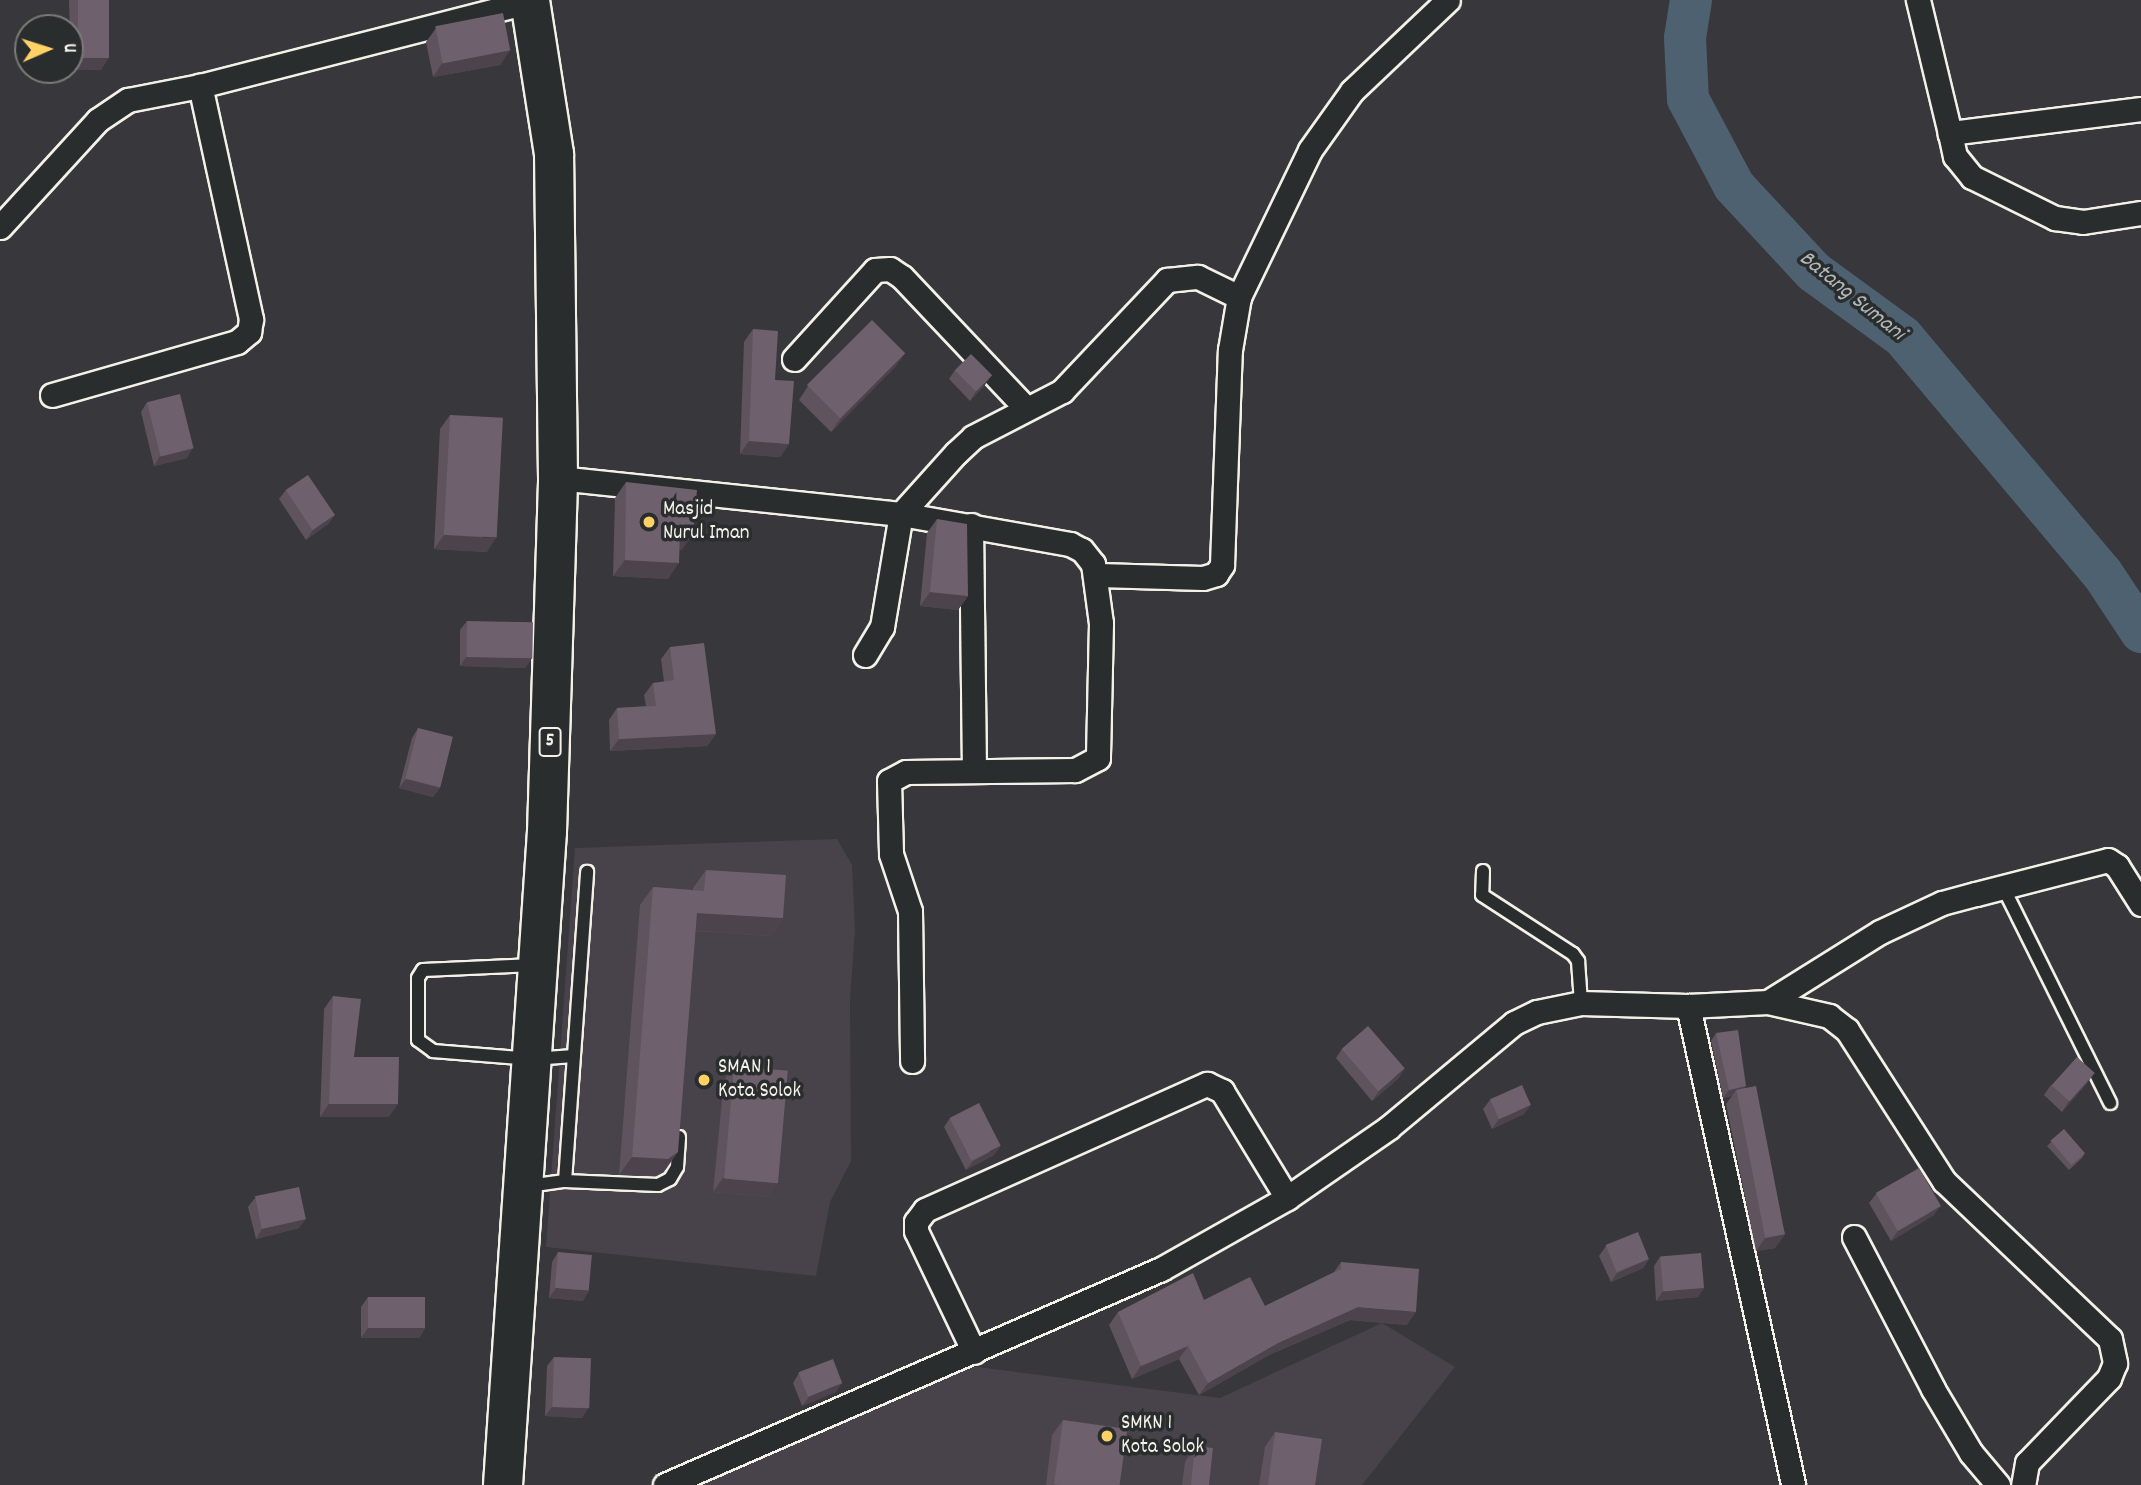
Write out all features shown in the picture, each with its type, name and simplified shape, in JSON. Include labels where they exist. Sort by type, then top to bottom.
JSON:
[{"type":"highway","name":"5","points":[[503,1485],[538,965],[558,478],[555,154],[530,0]]},
{"type":"street","points":[[0,228],[112,107],[530,0]]},
{"type":"street","points":[[1098,575],[1203,579],[1216,574],[1222,565],[1230,350],[1239,297],[1310,150],[1352,91],[1448,0]]},
{"type":"street","points":[[1918,0],[1955,156],[1972,177],[2055,218],[2083,222],[2141,213]]},
{"type":"street","points":[[52,395],[237,342],[249,332],[251,319],[200,86]]},
{"type":"street","points":[[1950,133],[2141,110]]},
{"type":"street","points":[[794,359],[876,271],[890,269],[902,276],[1025,407]]},
{"type":"street","points":[[865,655],[882,626],[901,513],[973,438],[1025,407],[1055,397],[1167,280],[1198,277],[1239,297]]},
{"type":"street","points":[[558,478],[901,513],[971,525],[1070,544],[1082,550],[1098,575],[1101,623],[1098,758],[1075,770],[974,769],[906,772],[889,781],[891,854],[909,898],[912,1060]]},
{"type":"street","points":[[971,525],[974,769]]},
{"type":"street","points":[[1768,1002],[1880,932],[1942,903],[2108,860],[2117,866],[2141,904]]},
{"type":"street","points":[[665,1485],[1161,1269],[1287,1198],[1388,1128],[1514,1023],[1537,1012],[1581,1003],[1688,1006],[1768,1002],[1829,1016],[1847,1030],[1944,1181],[2110,1339],[2115,1363],[2109,1378],[2027,1463],[2023,1485]]},
{"type":"street","points":[[1688,1006],[1793,1485]]},
{"type":"street","points":[[974,1352],[916,1231],[916,1222],[926,1210],[1207,1084],[1223,1091],[1287,1198]]},
{"type":"street","points":[[1854,1237],[1940,1400],[1971,1453],[1998,1485]]},
{"type":"lane","points":[[1483,871],[1482,895],[1573,954],[1578,961],[1581,1003]]},
{"type":"lane","points":[[565,1181],[587,872]]},
{"type":"lane","points":[[2004,889],[2110,1103]]},
{"type":"lane","points":[[538,965],[430,967],[418,978],[418,1040],[424,1047],[532,1059],[574,1056]]},
{"type":"lane","points":[[524,1186],[565,1181],[658,1185],[670,1180],[677,1167],[680,1127]]},
{"type":"shaded area","name":"SMAN 1 Kota Solok","points":[[837,839],[852,865],[855,930],[850,999],[851,1161],[830,1202],[816,1276],[546,1247],[575,848]]},
{"type":"shaded area","name":"SMKN 1 Kota Solok","points":[[1382,1323],[1455,1367],[1362,1485],[697,1485],[970,1366],[1220,1398]]},
{"type":"building","points":[[78,0],[109,0],[109,58],[84,58],[84,14],[78,14]]},
{"type":"building","points":[[503,13],[510,50],[443,63],[435,26]]},
{"type":"building","points":[[872,320],[905,353],[840,418],[807,385]]},
{"type":"building","points":[[753,329],[778,331],[775,380],[794,381],[789,444],[749,441]]},
{"type":"building","points":[[971,354],[992,375],[976,391],[955,370]]},
{"type":"building","points":[[180,394],[194,448],[161,457],[147,402]]},
{"type":"building","points":[[450,415],[503,418],[497,538],[444,535]]},
{"type":"building","points":[[308,475],[335,515],[312,530],[286,490]]},
{"type":"building","name":"Masjid Nurul Iman","points":[[626,482],[697,490],[693,534],[680,533],[679,563],[625,560]]},
{"type":"building","points":[[937,519],[967,524],[968,596],[930,592]]},
{"type":"building","points":[[467,621],[533,622],[532,658],[466,657]]},
{"type":"building","points":[[704,643],[716,734],[619,739],[617,708],[656,706],[653,683],[674,680],[670,647]]},
{"type":"building","points":[[418,728],[453,737],[440,787],[405,778]]},
{"type":"building","points":[[706,870],[786,875],[783,918],[697,913],[678,1152],[668,1159],[632,1157],[653,887],[704,891]]},
{"type":"building","points":[[333,996],[361,999],[354,1057],[399,1057],[398,1104],[329,1104]]},
{"type":"building","points":[[1368,1026],[1405,1068],[1378,1091],[1342,1049]]},
{"type":"building","points":[[1738,1030],[1746,1086],[1729,1090],[1716,1033]]},
{"type":"building","points":[[2077,1057],[2095,1073],[2069,1101],[2052,1085]]},
{"type":"building","points":[[734,1066],[788,1071],[778,1183],[724,1179]]},
{"type":"building","points":[[1522,1085],[1531,1105],[1499,1119],[1490,1099]]},
{"type":"building","points":[[1756,1086],[1785,1234],[1765,1238],[1736,1090]]},
{"type":"building","points":[[979,1103],[1001,1146],[971,1161],[950,1118]]},
{"type":"building","points":[[2064,1129],[2085,1153],[2071,1165],[2050,1141]]},
{"type":"building","points":[[1919,1168],[1941,1206],[1898,1231],[1876,1193]]},
{"type":"building","points":[[299,1187],[306,1219],[262,1229],[255,1196]]},
{"type":"building","points":[[1638,1232],[1649,1259],[1616,1272],[1606,1245]]},
{"type":"building","points":[[558,1252],[592,1255],[589,1291],[555,1288]]},
{"type":"building","points":[[1701,1253],[1704,1288],[1663,1291],[1660,1257]]},
{"type":"building","points":[[1341,1262],[1419,1269],[1416,1312],[1358,1307],[1278,1343],[1208,1383],[1188,1346],[1141,1366],[1118,1312],[1193,1273],[1204,1300],[1250,1277],[1265,1306],[1341,1269]]},
{"type":"building","points":[[368,1297],[425,1297],[425,1328],[368,1328]]},
{"type":"building","points":[[554,1357],[591,1358],[589,1408],[552,1407]]},
{"type":"building","points":[[833,1359],[842,1383],[808,1397],[798,1372]]},
{"type":"building","points":[[1063,1420],[1127,1429],[1120,1485],[1054,1484]]},
{"type":"building","points":[[1275,1432],[1322,1439],[1315,1485],[1268,1485]]},
{"type":"building","points":[[1195,1446],[1213,1448],[1209,1485],[1191,1485]]},
{"type":"waterway","name":"Batang Sumani","points":[[1691,0],[1685,38],[1688,99],[1734,186],[1814,272],[1903,337],[2102,573],[2141,632]]},
{"type":"place","name":"Masjid Nurul Iman","points":[[649,522]]},
{"type":"place","name":"SMAN 1 Kota Solok","points":[[704,1080]]},
{"type":"place","name":"SMKN 1 Kota Solok","points":[[1107,1436]]}]
